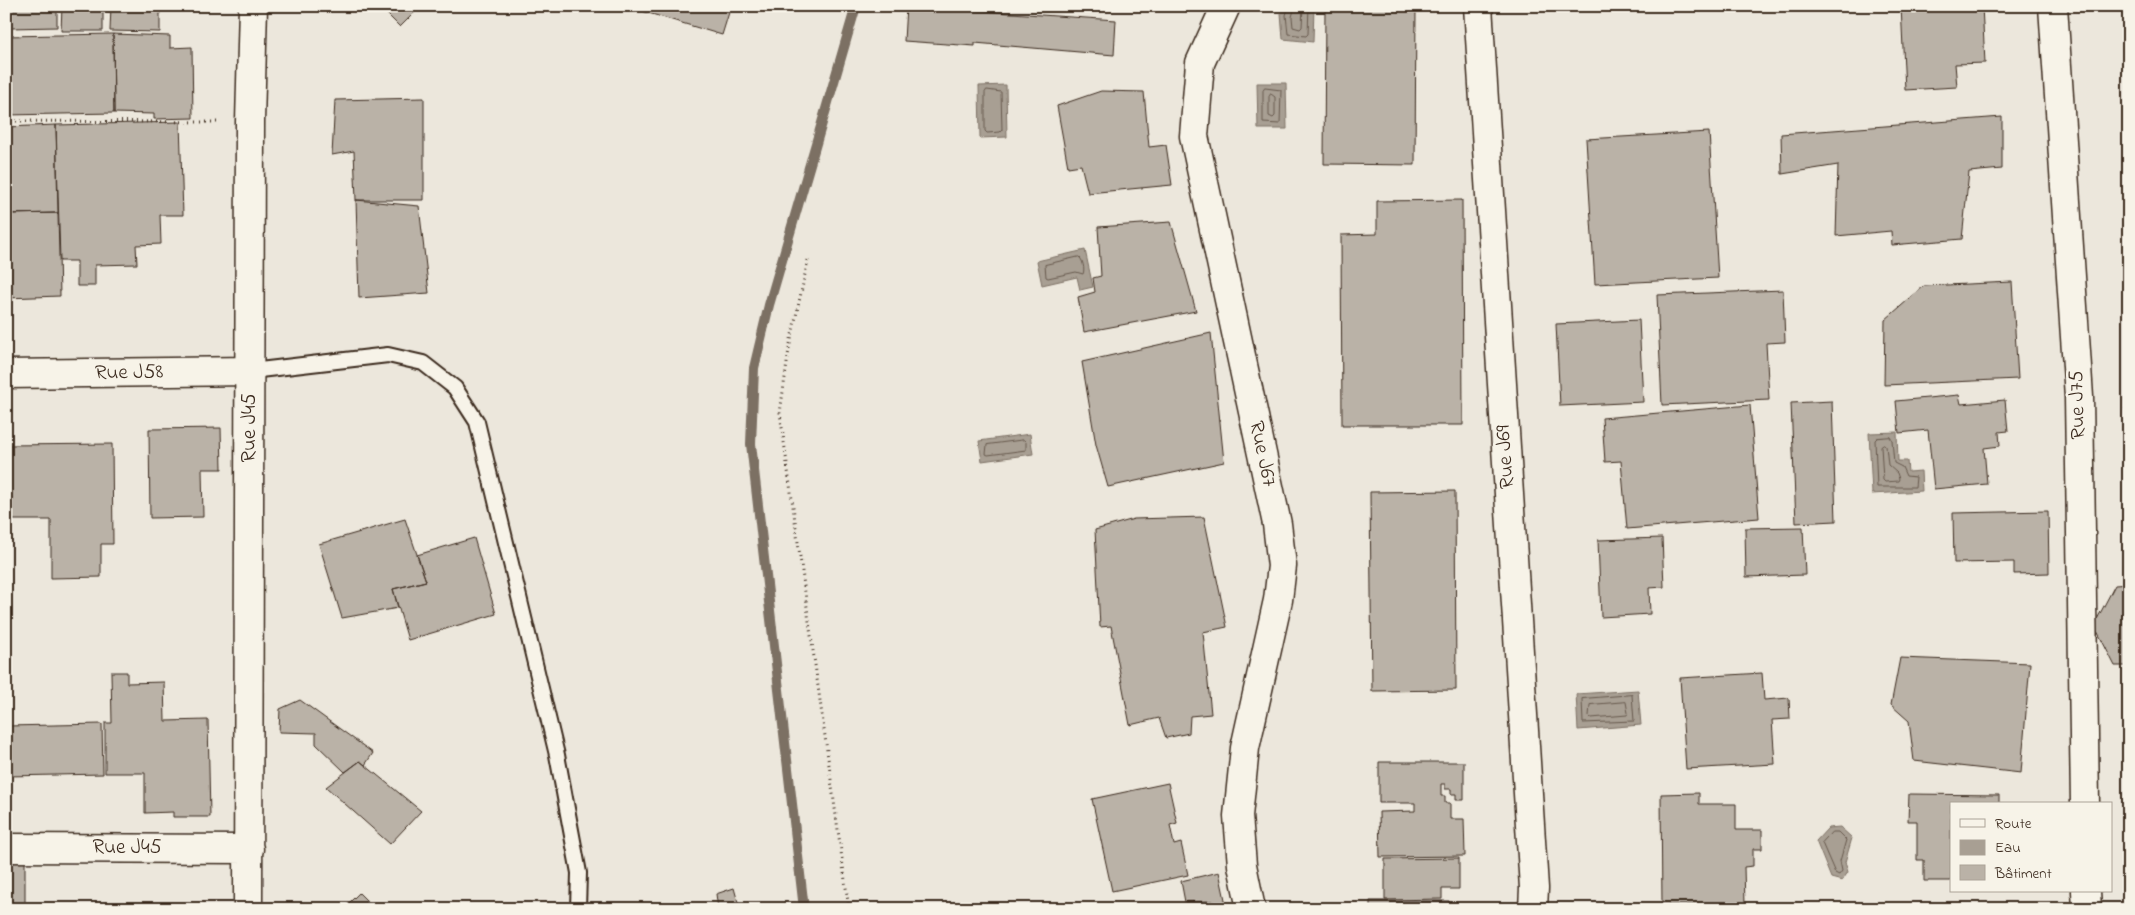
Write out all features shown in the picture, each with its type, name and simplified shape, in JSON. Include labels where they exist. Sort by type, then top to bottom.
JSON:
[{"type":"street","name":"Rue J45","points":[[248,909],[251,372],[250,122],[253,6]]},
{"type":"street","name":"Rue J67","points":[[1226,6],[1200,63],[1194,136],[1277,524],[1282,566],[1278,600],[1245,748],[1238,816],[1242,865],[1251,909]]},
{"type":"street","name":"Rue J69","points":[[1478,6],[1534,888],[1533,909]]},
{"type":"street","name":"Rue J75","points":[[2053,6],[2079,397],[2085,802]]},
{"type":"street","name":"Rue J58","points":[[6,374],[251,372]]},
{"type":"street","name":"Rue J45","points":[[6,848],[248,849]]},
{"type":"street","points":[[2086,892],[2087,909]]},
{"type":"lane","points":[[251,372],[388,355],[423,363],[455,388],[477,422],[557,755],[579,873],[578,909]]},
{"type":"path","points":[[6,121],[250,122]]},
{"type":"path","points":[[808,260],[789,349],[780,413],[849,909]]},
{"type":"water","points":[[1285,6],[1314,6],[1313,42],[1283,39],[1281,13]]},
{"type":"water","points":[[1257,83],[1286,83],[1287,129],[1258,129]]},
{"type":"water","points":[[1006,85],[1007,137],[980,138],[979,86]]},
{"type":"water","points":[[1085,250],[1093,287],[1080,290],[1077,277],[1042,285],[1037,261]]},
{"type":"water","points":[[1897,432],[1898,461],[1907,461],[1908,472],[1921,471],[1922,491],[1872,494],[1869,433]]},
{"type":"water","points":[[1030,434],[1033,454],[982,461],[979,441]]},
{"type":"water","points":[[1638,690],[1641,725],[1578,730],[1576,694]]},
{"type":"water","points":[[1840,827],[1852,838],[1845,862],[1848,872],[1842,881],[1831,878],[1816,841],[1828,828]]},
{"type":"building","points":[[6,6],[9,6],[10,28],[6,28]]},
{"type":"building","points":[[9,6],[57,6],[57,27],[10,28]]},
{"type":"building","points":[[62,6],[111,6],[111,12],[103,11],[103,31],[61,31]]},
{"type":"building","points":[[111,6],[160,6],[160,32],[110,31]]},
{"type":"building","points":[[379,6],[421,6],[400,27]]},
{"type":"building","points":[[625,6],[731,6],[722,35]]},
{"type":"building","points":[[906,6],[1116,20],[1114,55],[975,43],[975,46],[904,41]]},
{"type":"building","points":[[1325,6],[1416,6],[1415,165],[1324,164]]},
{"type":"building","points":[[1901,6],[1982,6],[1985,63],[1955,64],[1957,87],[1905,90]]},
{"type":"building","points":[[113,34],[170,36],[170,48],[192,47],[193,118],[154,119],[154,114],[114,113]]},
{"type":"building","points":[[113,34],[114,113],[6,115],[6,36]]},
{"type":"building","points":[[1101,91],[1144,92],[1149,147],[1166,145],[1172,185],[1088,193],[1081,165],[1068,167],[1057,106]]},
{"type":"building","points":[[424,98],[424,200],[356,200],[354,151],[332,155],[335,100]]},
{"type":"building","points":[[2002,117],[2002,169],[1969,172],[1962,239],[1892,245],[1891,231],[1836,236],[1838,165],[1782,174],[1781,134]]},
{"type":"building","points":[[180,122],[183,215],[160,215],[161,244],[136,245],[137,264],[95,265],[95,286],[77,286],[77,261],[60,261],[56,125]]},
{"type":"building","points":[[56,125],[58,213],[6,214],[6,127]]},
{"type":"building","points":[[1709,132],[1718,278],[1595,284],[1586,139]]},
{"type":"building","points":[[356,200],[419,206],[429,293],[359,298]]},
{"type":"building","points":[[1462,200],[1463,425],[1342,425],[1341,235],[1377,234],[1377,201]]},
{"type":"building","points":[[58,213],[60,296],[6,298],[6,214]]},
{"type":"building","points":[[1171,222],[1196,311],[1084,332],[1078,297],[1095,292],[1093,278],[1101,276],[1098,227]]},
{"type":"building","points":[[2012,282],[2018,379],[1884,385],[1885,320],[1924,286]]},
{"type":"building","points":[[1783,290],[1785,342],[1766,343],[1769,400],[1662,405],[1657,295]]},
{"type":"building","points":[[1639,320],[1643,402],[1560,406],[1556,324]]},
{"type":"building","points":[[1211,333],[1224,462],[1108,487],[1096,445],[1082,362]]},
{"type":"building","points":[[1959,395],[1961,404],[2005,400],[2008,431],[1999,432],[2000,446],[1984,448],[1987,484],[1934,489],[1928,430],[1899,433],[1896,401]]},
{"type":"building","points":[[2125,397],[2129,397],[2128,514]]},
{"type":"building","points":[[1832,401],[1836,521],[1796,523],[1791,403]]},
{"type":"building","points":[[1750,405],[1759,518],[1627,529],[1621,461],[1605,462],[1602,418]]},
{"type":"building","points":[[221,428],[222,469],[202,469],[203,517],[150,518],[149,429]]},
{"type":"building","points":[[112,444],[113,544],[101,544],[101,577],[51,578],[51,520],[6,520],[6,445]]},
{"type":"building","points":[[1455,491],[1456,690],[1372,691],[1370,492]]},
{"type":"building","points":[[2048,511],[2049,573],[2014,574],[2014,562],[1954,563],[1953,513]]},
{"type":"building","points":[[1204,517],[1227,627],[1203,632],[1211,714],[1190,716],[1189,733],[1166,738],[1159,718],[1130,725],[1111,626],[1100,627],[1095,530],[1134,519]]},
{"type":"building","points":[[405,519],[426,581],[393,589],[398,608],[342,618],[319,544]]},
{"type":"building","points":[[1803,527],[1805,575],[1746,577],[1745,528]]},
{"type":"building","points":[[474,538],[496,614],[408,640],[393,589],[426,581],[417,555]]},
{"type":"building","points":[[1662,538],[1664,587],[1649,588],[1650,614],[1601,617],[1598,540]]},
{"type":"building","points":[[2129,584],[2129,666],[2115,666],[2094,625],[2115,585]]},
{"type":"building","points":[[1900,658],[2030,663],[2021,773],[1914,761],[1909,721],[1891,705]]},
{"type":"building","points":[[111,672],[127,672],[127,683],[164,682],[165,721],[208,720],[210,817],[173,817],[173,812],[145,813],[145,773],[105,773],[105,723],[112,723]]},
{"type":"building","points":[[1762,673],[1764,700],[1789,698],[1790,719],[1772,720],[1775,764],[1686,769],[1680,678]]},
{"type":"building","points":[[300,700],[373,753],[365,765],[360,761],[345,772],[316,744],[316,733],[279,732],[280,709]]},
{"type":"building","points":[[102,724],[103,774],[8,776],[7,726]]},
{"type":"building","points":[[360,761],[421,811],[390,844],[326,787]]},
{"type":"building","points":[[1379,762],[1464,762],[1464,800],[1456,800],[1456,794],[1451,794],[1451,789],[1445,789],[1445,784],[1441,784],[1441,796],[1445,796],[1445,803],[1450,803],[1450,819],[1464,819],[1465,856],[1380,857],[1379,812],[1415,811],[1415,803],[1379,803]]},
{"type":"building","points":[[1168,783],[1177,823],[1170,825],[1174,845],[1181,843],[1188,875],[1112,891],[1092,799]]},
{"type":"building","points":[[1699,793],[1699,804],[1736,804],[1736,830],[1762,830],[1762,849],[1753,849],[1753,866],[1744,867],[1745,905],[1662,905],[1661,794]]},
{"type":"building","points":[[1909,794],[1999,795],[1999,802],[1950,802],[1950,881],[1924,881],[1924,860],[1917,860],[1917,821],[1908,821]]},
{"type":"building","points":[[1459,858],[1459,889],[1442,889],[1442,899],[1385,900],[1385,859]]},
{"type":"building","points":[[6,862],[25,862],[25,909],[6,909]]},
{"type":"building","points":[[1219,872],[1227,909],[1215,909],[1213,901],[1185,902],[1181,881]]},
{"type":"building","points":[[734,888],[739,906],[732,909],[718,909],[716,894]]},
{"type":"building","points":[[359,893],[375,909],[343,909]]},
{"type":"building","points":[[1370,901],[1449,901],[1449,909],[1370,909]]},
{"type":"waterway","points":[[804,909],[751,444],[754,368],[769,305],[856,6]]}]
